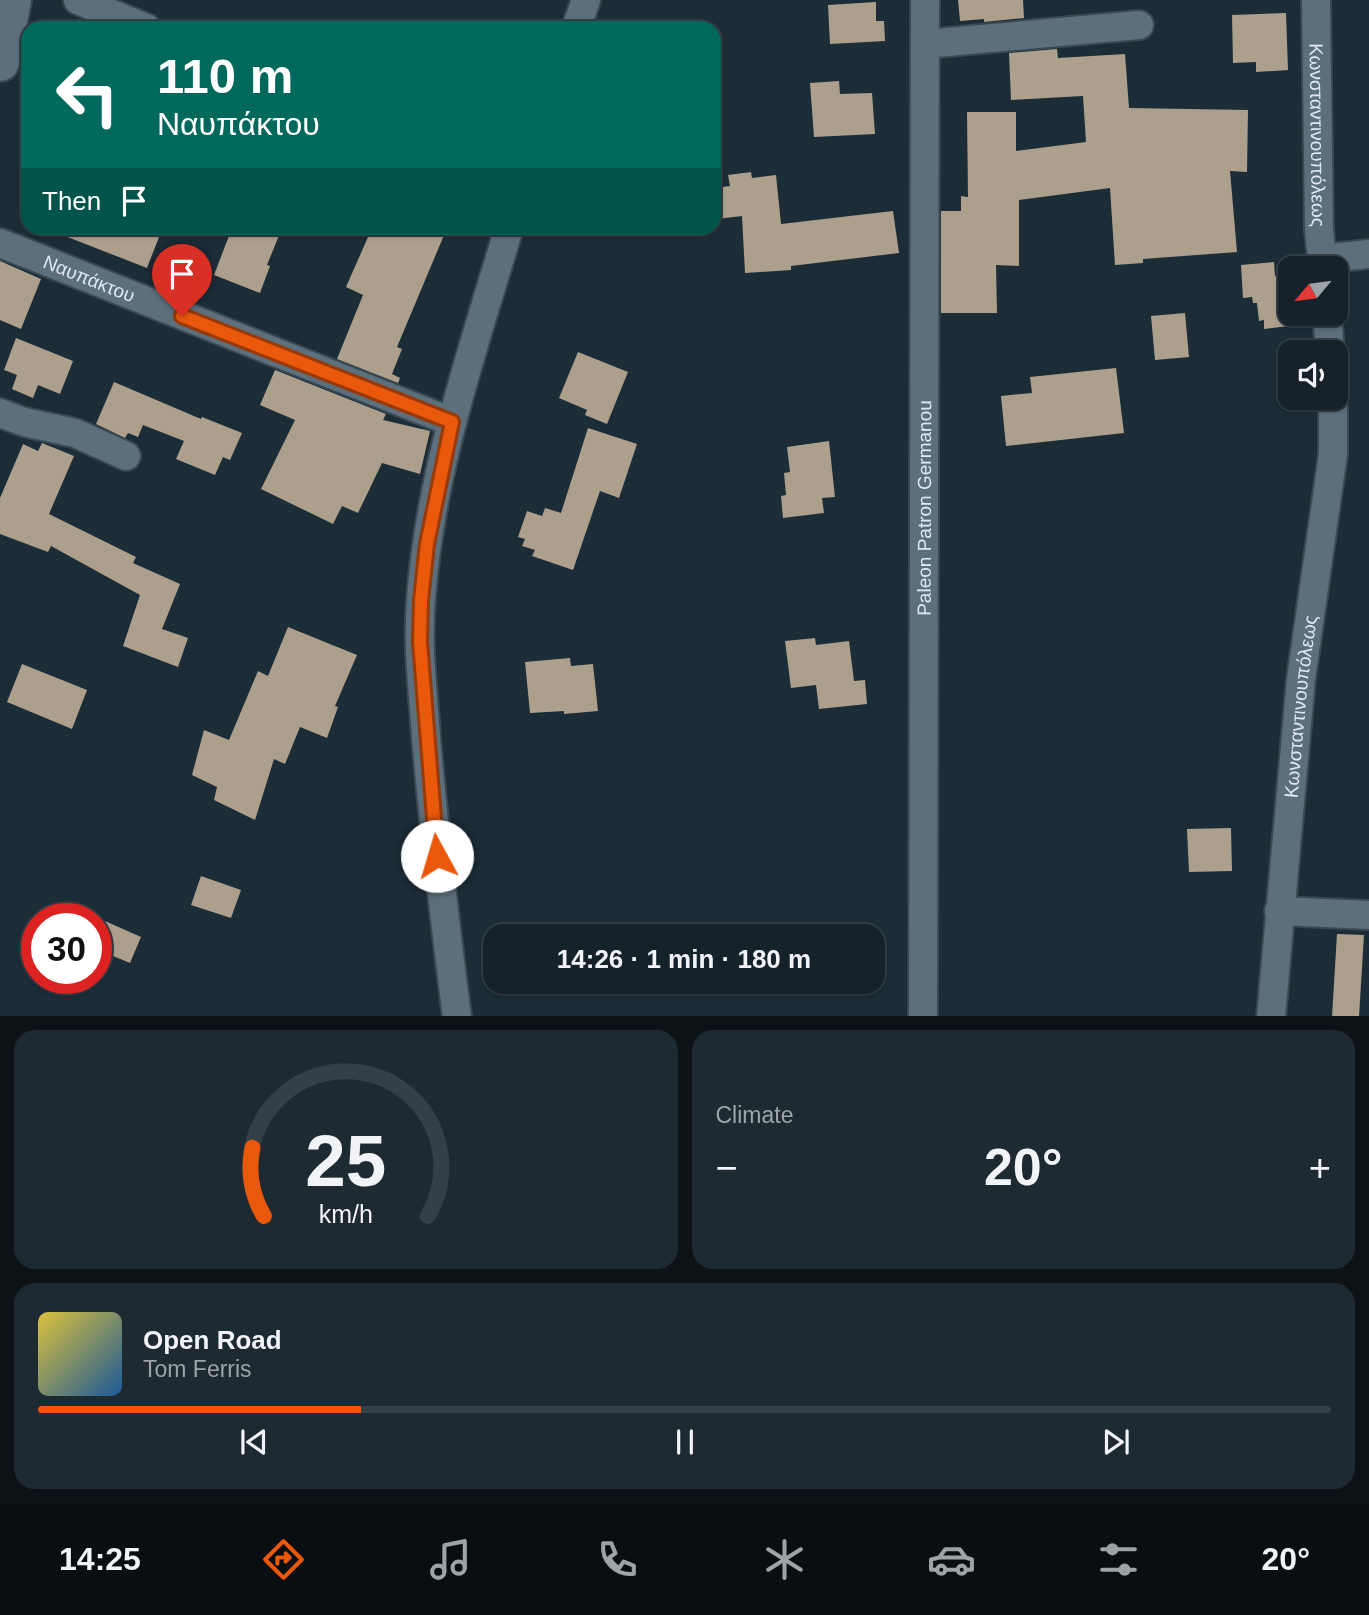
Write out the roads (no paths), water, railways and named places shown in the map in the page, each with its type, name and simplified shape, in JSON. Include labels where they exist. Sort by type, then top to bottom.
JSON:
[{"type":"street","points":[[0,62],[12,0]]},
{"type":"street","points":[[78,0],[129,21]]},
{"type":"street","points":[[578,21],[586,0]]},
{"type":"street","name":"Paleon Patron Germanou","points":[[923,1016],[925,0]]},
{"type":"street","name":"Κωνσταντινουπόλεως","points":[[1316,0],[1319,230],[1322,256]]},
{"type":"street","points":[[925,44],[1139,25]]},
{"type":"street","points":[[457,1016],[433,829],[420,642],[421,600],[427,544],[452,422],[507,235]]},
{"type":"street","name":"Ναυπάκτου","points":[[0,243],[452,422]]},
{"type":"street","points":[[1348,258],[1369,254]]},
{"type":"street","name":"Κωνσταντινουπόλεως","points":[[1271,1016],[1301,679],[1332,454],[1333,410]]},
{"type":"street","points":[[0,413],[24,422],[75,433],[126,456]]},
{"type":"street","points":[[1279,911],[1369,915]]}]
